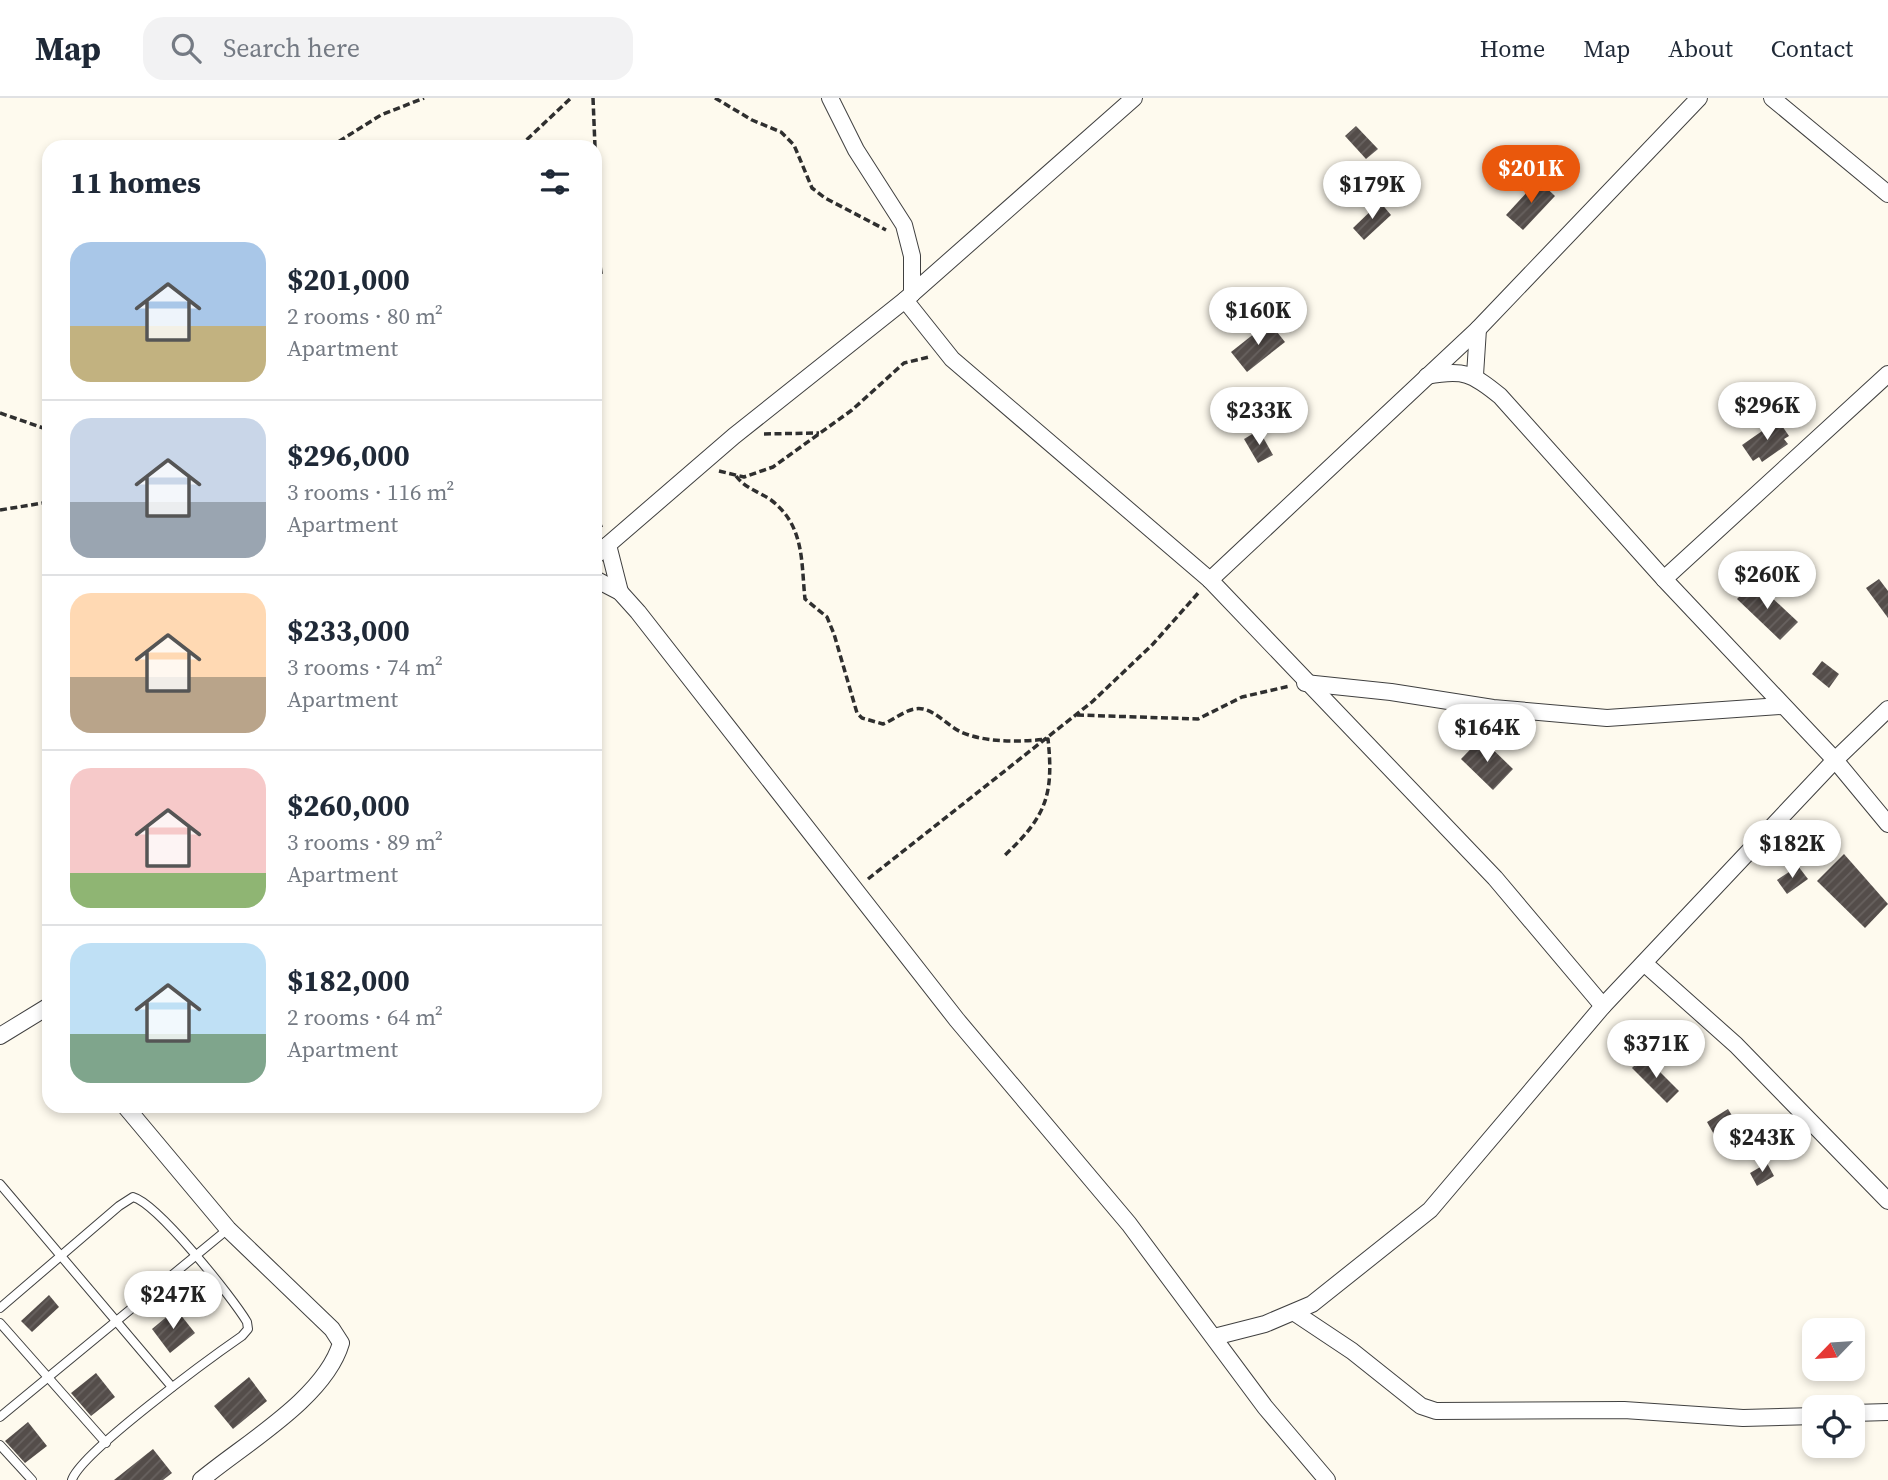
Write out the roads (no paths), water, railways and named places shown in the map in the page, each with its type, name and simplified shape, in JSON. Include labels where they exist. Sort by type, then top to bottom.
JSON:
[{"type":"street","points":[[830,98],[856,150],[897,211],[910,243],[908,297],[952,359],[1210,580],[1305,683],[1495,878],[1603,1006]]},
{"type":"street","points":[[602,550],[734,436],[908,297],[1135,98]]},
{"type":"street","points":[[1210,580],[1478,329],[1682,106],[1699,98]]},
{"type":"street","points":[[1772,98],[1888,194]]},
{"type":"street","points":[[1475,375],[1478,329]]},
{"type":"street","points":[[1425,376],[1452,371],[1475,375],[1500,396],[1664,579],[1781,706],[1835,760],[1888,824]]},
{"type":"street","points":[[1664,579],[1888,374]]},
{"type":"street","points":[[608,545],[620,592],[957,1020],[1129,1224],[1265,1407],[1327,1480]]},
{"type":"street","points":[[602,583],[620,592]]},
{"type":"street","points":[[1305,683],[1391,692],[1493,708],[1595,718],[1781,706]]},
{"type":"street","points":[[1214,1337],[1295,1313],[1312,1304],[1430,1210],[1603,1006],[1835,760],[1888,709]]},
{"type":"street","points":[[1644,963],[1735,1045],[1888,1201]]},
{"type":"street","points":[[0,1037],[42,1014]]},
{"type":"street","points":[[131,1113],[228,1229],[332,1329],[341,1343],[335,1361],[297,1404],[201,1480]]},
{"type":"street","points":[[1295,1313],[1352,1351],[1422,1406],[1436,1411],[1624,1410],[1743,1418],[1802,1416]]},
{"type":"street","points":[[1865,1413],[1888,1412]]},
{"type":"lane","points":[[0,1184],[172,1387]]},
{"type":"lane","points":[[0,1308],[60,1255],[133,1197],[143,1200],[158,1214],[237,1306],[248,1329],[172,1387],[106,1443],[70,1479]]},
{"type":"lane","points":[[0,1417],[47,1375],[228,1229]]},
{"type":"lane","points":[[0,1323],[106,1443]]},
{"type":"lane","points":[[0,1445],[32,1480]]}]
